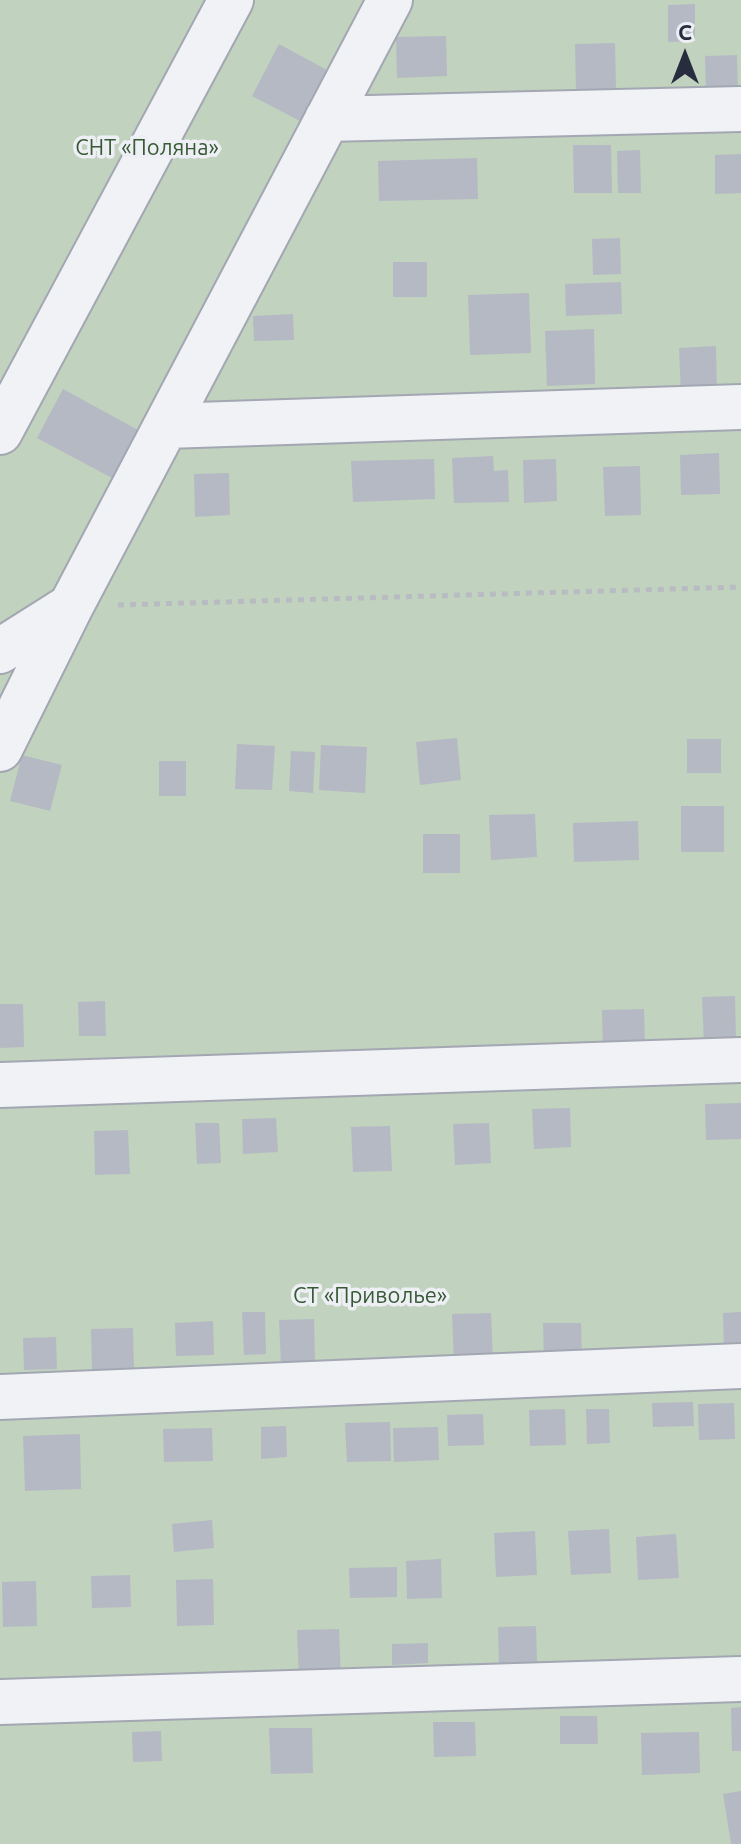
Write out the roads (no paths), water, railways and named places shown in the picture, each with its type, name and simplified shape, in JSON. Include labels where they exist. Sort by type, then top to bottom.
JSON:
[{"type":"street","points":[[0,432],[231,0]]},
{"type":"street","points":[[0,749],[71,606],[390,0]]},
{"type":"street","points":[[327,119],[741,109]]},
{"type":"street","points":[[166,426],[741,407]]},
{"type":"street","points":[[0,651],[71,606]]},
{"type":"street","points":[[0,658],[26,696]]},
{"type":"street","points":[[0,1085],[741,1060]]},
{"type":"street","points":[[0,1397],[741,1366]]},
{"type":"street","points":[[0,1702],[741,1679]]},
{"type":"park label","name":"СНТ «Поляна»","points":[[147,148]]},
{"type":"park label","name":"СТ «Приволье»","points":[[370,1296]]}]
